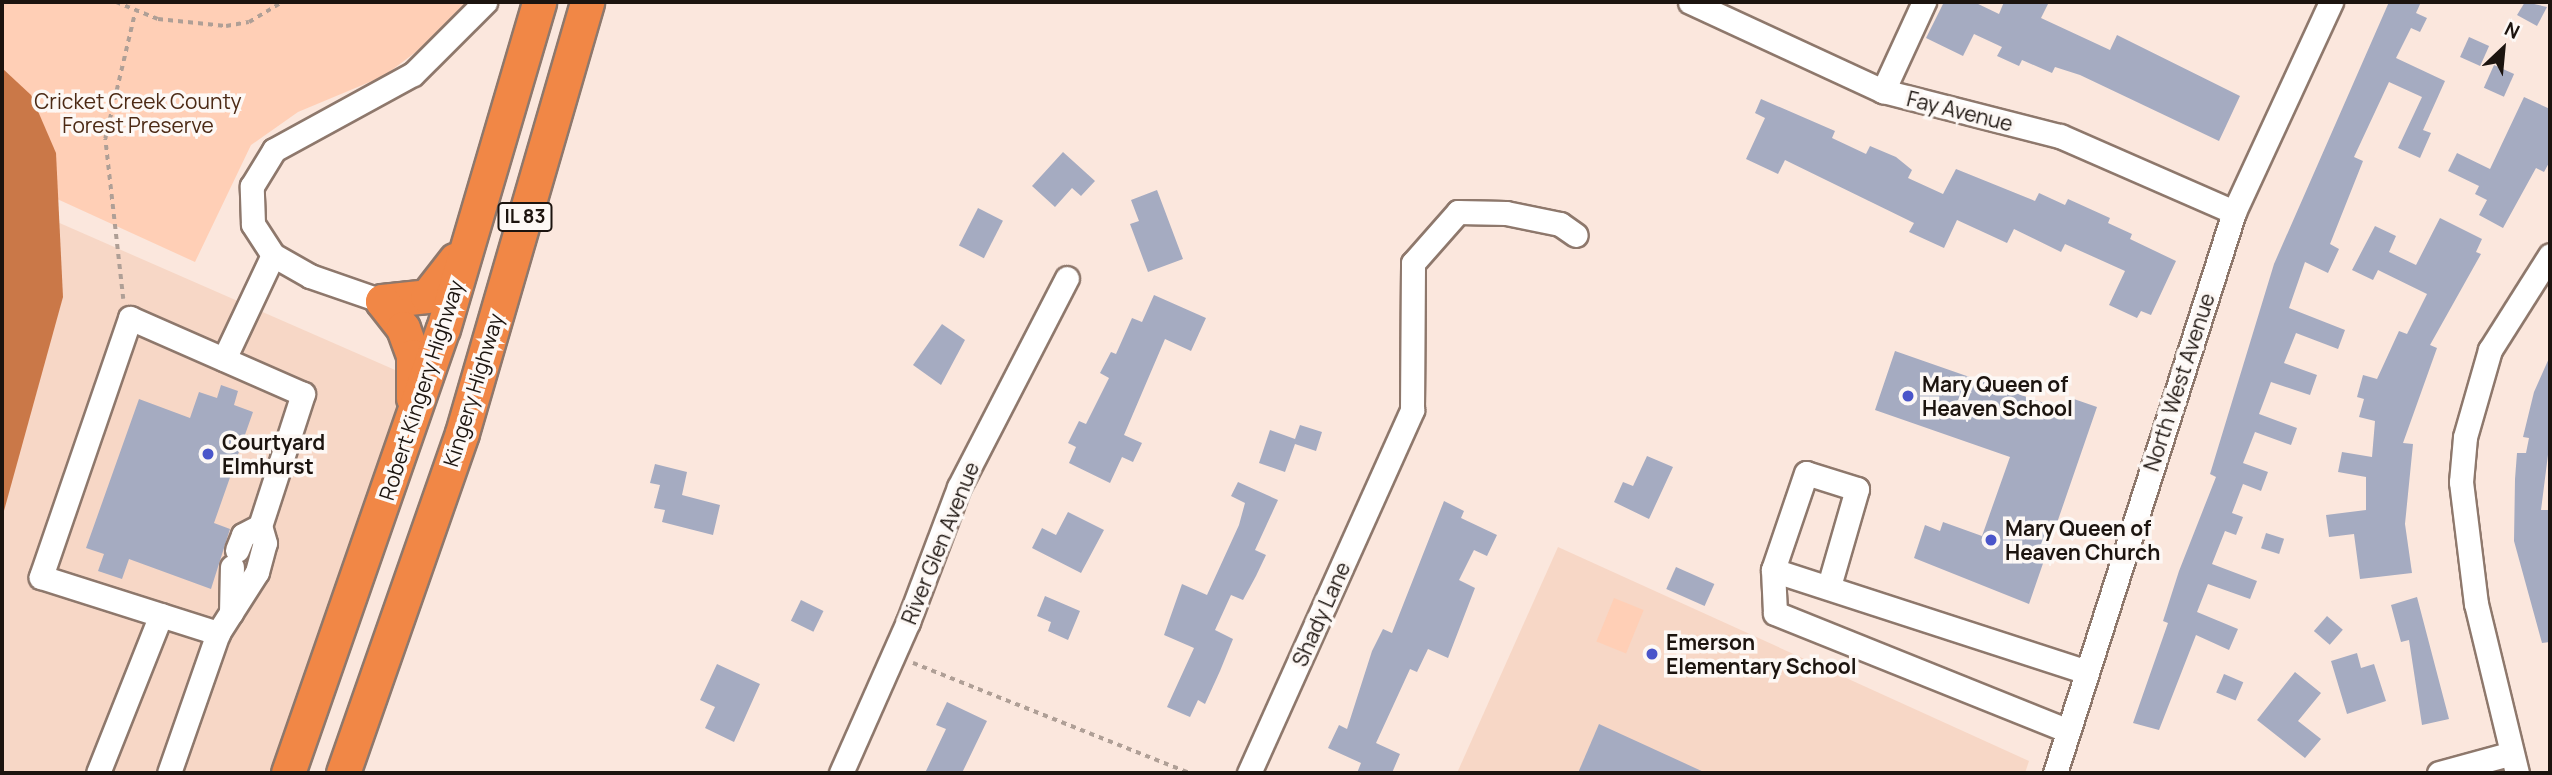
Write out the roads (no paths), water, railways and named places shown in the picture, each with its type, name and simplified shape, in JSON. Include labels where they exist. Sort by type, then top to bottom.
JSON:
[{"type":"highway","name":"Robert Kingery Highway","points":[[288,773],[414,417],[539,2]]},
{"type":"highway","name":"Kingery Highway","points":[[343,773],[462,433],[587,2]]},
{"type":"highway","points":[[382,301],[427,296],[440,287],[477,213]]},
{"type":"highway","points":[[382,301],[403,328],[413,356],[414,417]]},
{"type":"street","points":[[382,301],[310,276],[274,255],[260,239],[250,207],[258,170],[274,150],[413,74],[485,2]]},
{"type":"street","name":"Fay Avenue","points":[[1690,2],[1883,91],[2060,136],[2234,212]]},
{"type":"street","points":[[1883,91],[1924,2]]},
{"type":"street","name":"North West Avenue","points":[[2055,773],[2234,212],[2331,2]]},
{"type":"street","name":"Shady Lane","points":[[1249,773],[1412,410],[1413,263],[1431,238],[1458,212],[1506,213],[1560,223],[1576,235]]},
{"type":"street","points":[[224,359],[274,255]]},
{"type":"street","points":[[2440,773],[2513,763],[2474,592],[2461,482],[2465,437],[2490,350],[2550,255]]},
{"type":"street","name":"River Glen Avenue","points":[[841,773],[894,654],[959,487],[1067,278]]},
{"type":"street","points":[[169,773],[218,633],[257,572],[265,543],[260,526],[303,394],[131,318],[41,576],[218,633]]},
{"type":"street","points":[[1829,586],[1857,489],[1806,473],[1773,570],[1775,614],[2068,731]]},
{"type":"street","points":[[231,613],[234,558],[243,535],[260,526]]},
{"type":"street","points":[[1773,570],[2087,672]]},
{"type":"street","points":[[98,773],[161,615]]},
{"type":"place","name":"Mary Queen of Heaven School","points":[[1908,396]]},
{"type":"place","name":"Courtyard Elmhurst","points":[[208,454]]},
{"type":"place","name":"Mary Queen of Heaven Church","points":[[1991,540]]},
{"type":"place","name":"Emerson Elementary School","points":[[1652,654]]},
{"type":"park label","name":"Cricket Creek County Forest Preserve","points":[[138,113]]}]
